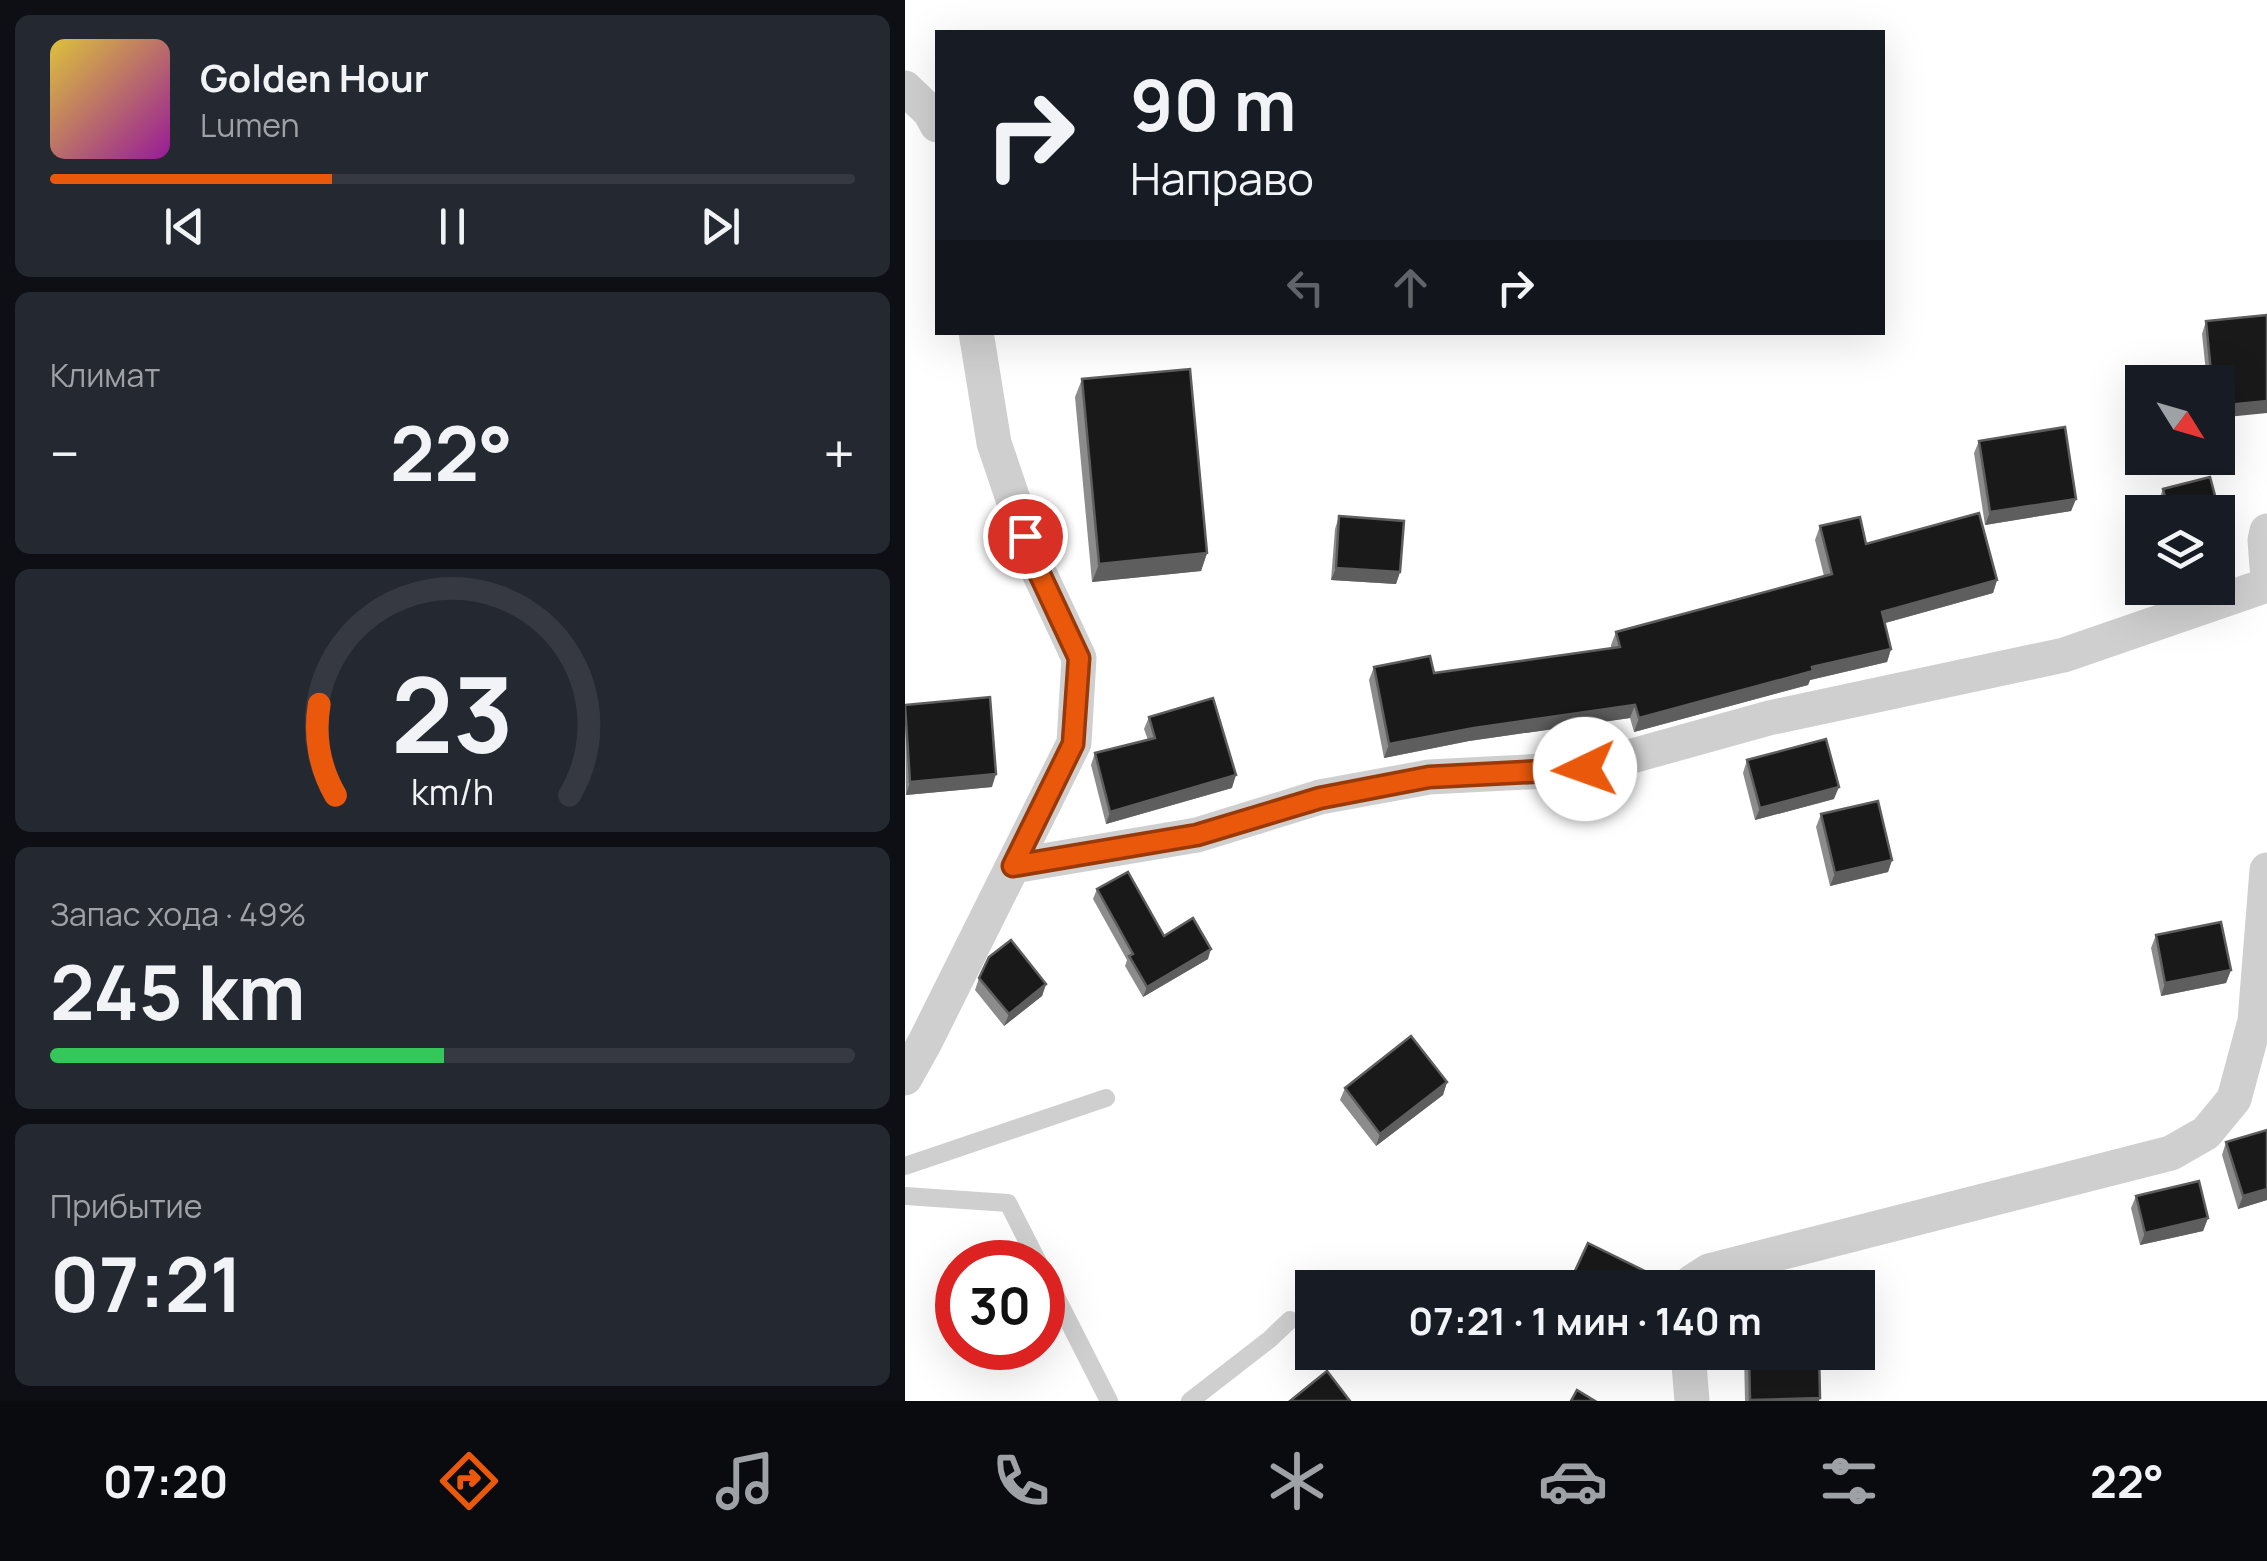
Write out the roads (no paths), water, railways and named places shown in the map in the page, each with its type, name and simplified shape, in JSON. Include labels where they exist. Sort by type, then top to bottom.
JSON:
[{"type":"street","points":[[905,88],[935,121]]},
{"type":"street","points":[[905,1078],[1073,744],[1079,658],[1035,564],[994,443],[976,335]]},
{"type":"street","points":[[2267,530],[2267,567]]},
{"type":"street","points":[[1013,866],[1197,835],[1320,798],[1429,777],[1585,769],[1769,718],[2064,655],[2267,584]]},
{"type":"street","points":[[1713,1270],[2171,1153],[2206,1132],[2234,1099],[2255,1021],[2267,870]]},
{"type":"street","points":[[1690,1370],[1693,1401]]},
{"type":"lane","points":[[905,1166],[1106,1098]]},
{"type":"lane","points":[[905,1196],[1008,1203],[1027,1240]]},
{"type":"lane","points":[[1065,1314],[1109,1401]]},
{"type":"lane","points":[[1190,1401],[1290,1320]]}]
